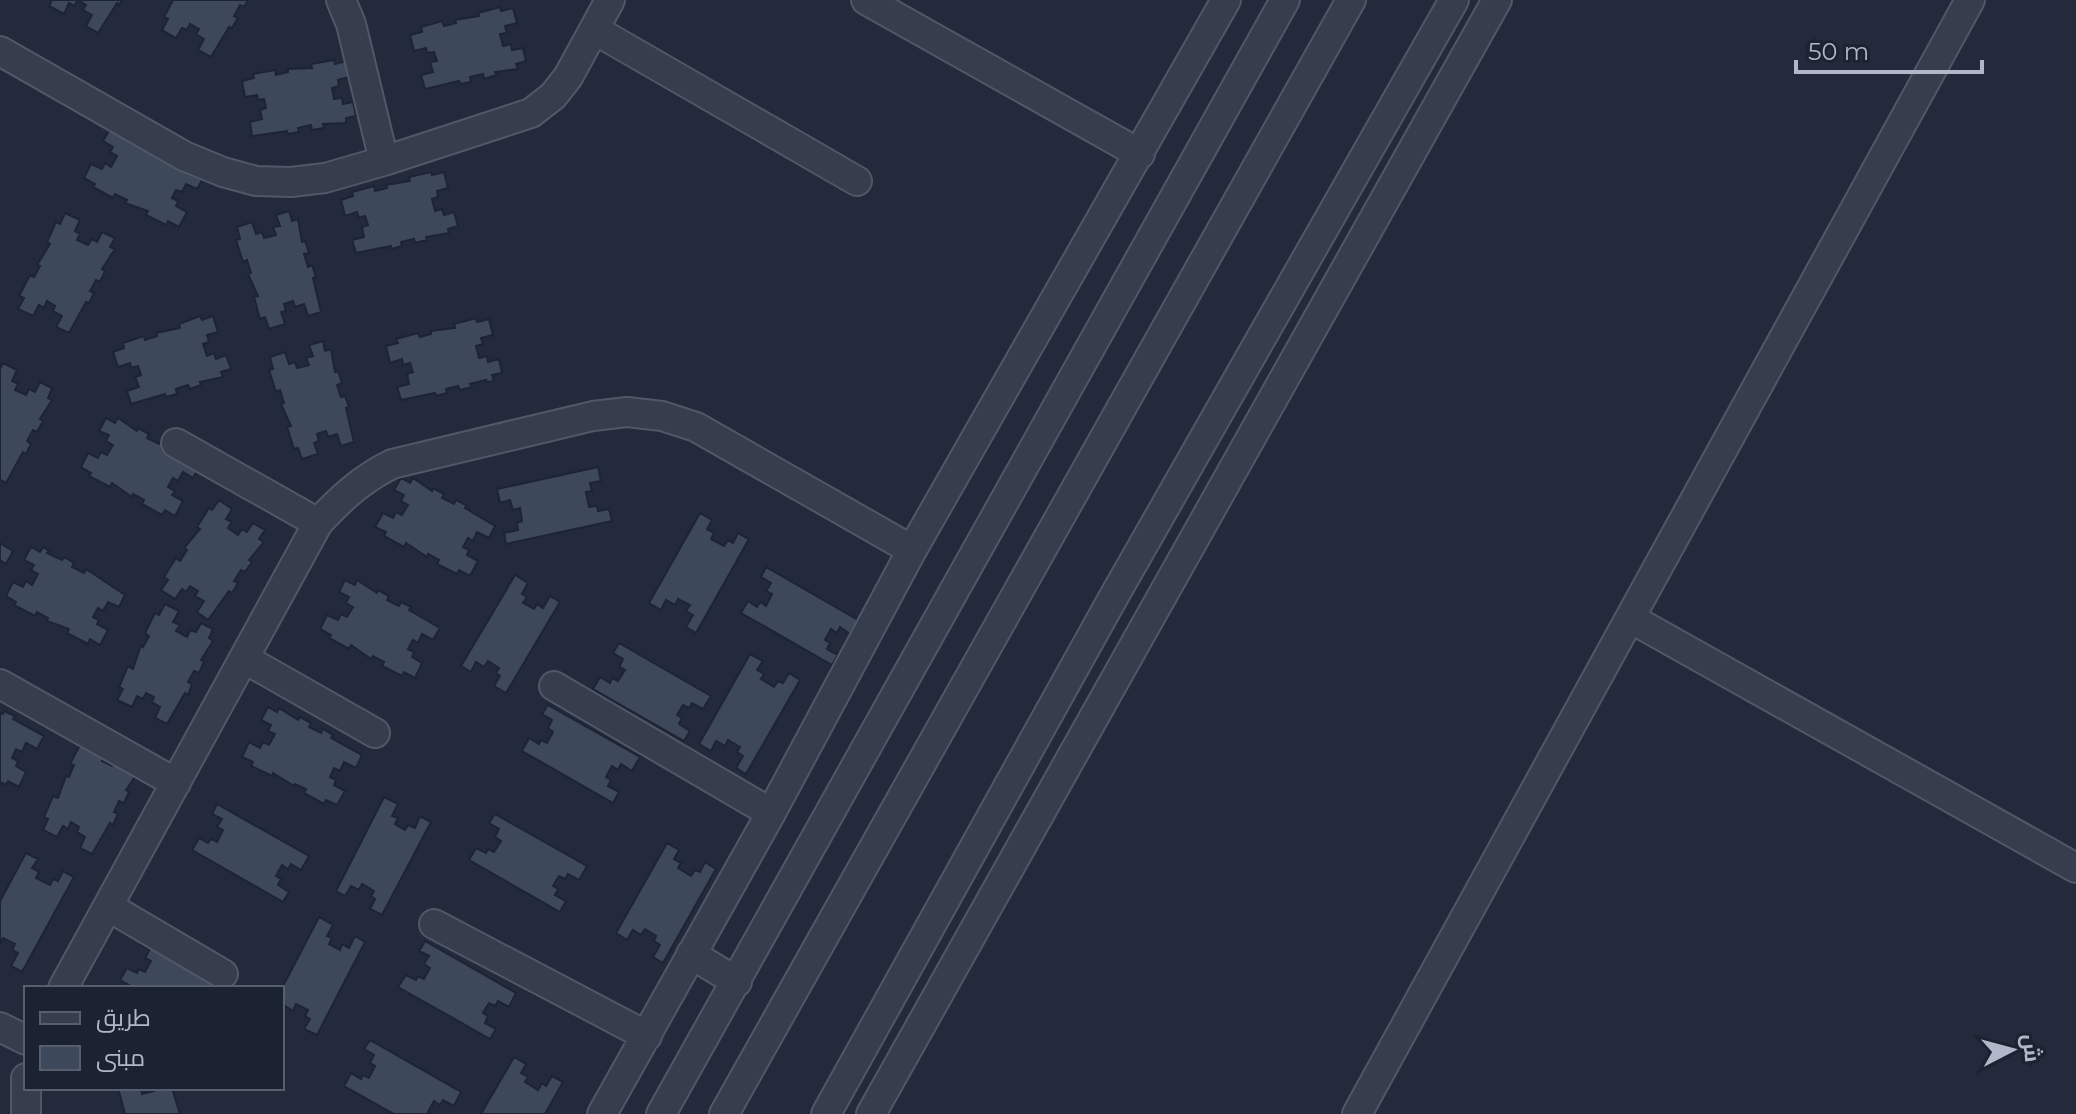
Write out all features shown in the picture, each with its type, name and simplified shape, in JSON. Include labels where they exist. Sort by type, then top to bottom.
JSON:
[{"type":"street","points":[[341,0],[351,24],[384,161]]},
{"type":"street","points":[[0,51],[184,156],[256,181],[291,182],[325,178],[531,113],[553,96],[568,77],[610,0]]},
{"type":"street","points":[[866,0],[1140,154]]},
{"type":"street","points":[[602,1114],[771,813],[912,550],[1226,0]]},
{"type":"street","points":[[661,1114],[1285,0]]},
{"type":"street","points":[[724,1114],[1351,0]]},
{"type":"street","points":[[826,1114],[1113,598],[1454,0]]},
{"type":"street","points":[[871,1114],[1497,0]]},
{"type":"street","points":[[1357,1114],[1970,0]]},
{"type":"street","points":[[595,30],[857,181]]},
{"type":"street","points":[[64,986],[318,523],[347,492],[368,476],[392,464],[593,416],[627,412],[662,416],[696,427],[912,550]]},
{"type":"street","points":[[176,443],[318,523]]},
{"type":"street","points":[[1113,598],[1149,619]]},
{"type":"street","points":[[1630,618],[2076,868]]},
{"type":"street","points":[[245,659],[375,733]]},
{"type":"street","points":[[0,684],[176,783]]},
{"type":"street","points":[[554,686],[771,813]]},
{"type":"street","points":[[109,907],[223,974]]},
{"type":"street","points":[[434,924],[647,1036]]},
{"type":"street","points":[[691,954],[737,982]]},
{"type":"street","points":[[0,1027],[24,1039]]},
{"type":"street","points":[[26,1090],[26,1114]]},
{"type":"building","points":[[52,0],[78,0],[74,6],[69,3],[64,14],[49,6]]},
{"type":"building","points":[[78,0],[122,0],[98,33],[86,26],[92,15],[83,10],[86,5]]},
{"type":"building","points":[[173,0],[248,0],[244,7],[240,5],[234,16],[238,18],[211,57],[198,50],[204,39],[196,34],[199,29],[190,24],[187,30],[182,28],[176,38],[162,30],[168,19],[164,17]]},
{"type":"building","points":[[500,7],[501,11],[513,8],[517,23],[505,26],[507,33],[500,34],[503,46],[511,44],[512,50],[523,48],[526,61],[516,64],[518,69],[495,72],[496,75],[484,79],[483,74],[470,77],[471,82],[460,84],[459,81],[425,89],[421,75],[433,72],[430,62],[437,61],[434,52],[427,53],[426,48],[414,51],[410,35],[422,32],[421,27],[442,21],[444,26],[456,23],[455,20],[479,16],[478,13]]},
{"type":"building","points":[[334,60],[335,64],[346,61],[349,77],[338,80],[339,86],[332,88],[334,99],[342,98],[343,104],[353,102],[356,116],[346,118],[346,123],[323,124],[324,128],[312,130],[311,125],[298,128],[299,132],[252,136],[250,122],[262,119],[260,110],[266,108],[264,99],[258,100],[257,95],[245,97],[242,81],[254,78],[253,74],[275,70],[276,75],[288,72],[288,69],[312,68],[311,64]]},
{"type":"building","points":[[110,129],[204,177],[197,189],[186,184],[182,192],[176,190],[172,198],[178,201],[176,206],[187,212],[179,227],[168,221],[166,225],[146,215],[148,211],[125,203],[127,200],[115,194],[113,198],[84,178],[91,164],[102,169],[105,163],[111,167],[117,156],[110,152],[113,147],[103,141]]},
{"type":"building","points":[[431,172],[432,175],[444,172],[448,188],[437,191],[438,197],[432,199],[435,211],[442,209],[444,215],[454,212],[458,226],[448,229],[449,233],[426,237],[427,240],[415,243],[414,239],[401,242],[402,246],[391,249],[391,246],[356,253],[352,240],[364,237],[362,227],[368,225],[365,216],[359,218],[357,212],[345,216],[341,200],[353,196],[352,192],[374,186],[375,191],[387,188],[386,185],[410,181],[409,177]]},
{"type":"building","points":[[289,211],[292,221],[298,219],[302,242],[305,241],[309,253],[304,254],[308,267],[312,265],[316,277],[313,278],[321,312],[308,316],[304,304],[295,307],[293,301],[284,304],[286,311],[281,312],[285,324],[269,329],[265,317],[260,319],[254,297],[258,296],[248,274],[251,273],[247,260],[243,262],[236,240],[240,239],[237,227],[252,222],[256,234],[262,232],[264,238],[276,235],[273,227],[280,226],[276,215]]},
{"type":"building","points":[[65,213],[80,220],[75,231],[80,234],[77,240],[88,245],[92,239],[97,242],[102,232],[115,238],[110,247],[115,249],[102,269],[105,271],[100,282],[96,280],[90,291],[94,293],[89,303],[86,302],[69,333],[56,327],[62,316],[53,311],[55,306],[47,301],[44,308],[39,305],[33,316],[18,309],[24,298],[19,296],[30,275],[34,277],[40,266],[37,265],[50,244],[47,242],[56,222],[60,224]]},
{"type":"building","points":[[200,316],[202,320],[213,316],[218,332],[207,335],[209,342],[203,344],[207,356],[214,353],[216,359],[226,355],[231,369],[221,372],[223,377],[200,382],[201,385],[190,389],[188,385],[176,389],[177,394],[166,397],[165,394],[131,404],[127,391],[139,387],[135,377],[141,375],[138,366],[131,368],[130,363],[118,367],[113,352],[124,348],[123,343],[144,336],[145,340],[157,336],[156,333],[180,328],[179,324]]},
{"type":"building","points":[[476,318],[477,322],[489,319],[493,335],[481,338],[483,344],[476,346],[479,358],[487,356],[488,362],[499,359],[502,373],[492,375],[494,381],[470,384],[472,387],[460,390],[458,386],[436,396],[435,393],[401,400],[397,387],[409,384],[407,374],[413,372],[410,363],[403,365],[402,359],[390,363],[386,346],[398,343],[396,339],[418,333],[420,337],[431,334],[431,331],[455,328],[454,324]]},
{"type":"building","points":[[323,341],[325,351],[331,349],[335,372],[338,371],[342,383],[337,385],[349,407],[346,408],[354,442],[341,446],[337,434],[328,437],[326,431],[317,434],[319,441],[314,443],[318,454],[302,459],[298,448],[294,449],[280,390],[276,392],[269,370],[273,369],[270,357],[285,352],[289,364],[295,362],[297,368],[309,365],[306,358],[313,356],[309,345]]},
{"type":"building","points":[[3,363],[17,370],[12,381],[18,384],[15,390],[26,395],[29,389],[35,392],[40,382],[52,388],[48,398],[52,400],[40,419],[43,421],[37,432],[33,430],[27,441],[31,444],[26,454],[23,452],[6,483],[0,480],[0,369]]},
{"type":"building","points":[[106,418],[115,423],[118,418],[137,431],[138,428],[149,434],[147,438],[159,444],[161,440],[200,466],[193,478],[183,472],[178,481],[173,478],[168,487],[175,491],[172,495],[183,501],[175,516],[165,510],[162,515],[142,504],[144,500],[133,494],[132,497],[112,483],[110,487],[89,476],[91,473],[81,467],[88,453],[98,458],[101,452],[107,455],[113,445],[106,441],[109,435],[99,431]]},
{"type":"building","points":[[598,467],[601,481],[590,483],[592,491],[586,492],[589,507],[597,506],[598,511],[609,509],[612,521],[506,544],[504,533],[518,530],[517,523],[522,521],[520,508],[513,510],[510,500],[500,503],[497,489]]},
{"type":"building","points":[[401,478],[410,483],[413,478],[432,491],[433,488],[444,494],[442,498],[466,505],[465,508],[495,526],[489,538],[477,532],[473,541],[468,538],[463,547],[469,550],[467,555],[478,561],[470,576],[459,570],[457,574],[437,564],[439,560],[428,554],[427,557],[406,543],[404,547],[375,527],[383,513],[393,518],[396,512],[402,515],[408,505],[401,501],[404,495],[394,490]]},
{"type":"building","points":[[219,500],[232,509],[226,519],[232,522],[228,528],[238,535],[242,529],[247,532],[253,523],[265,530],[259,539],[264,542],[249,560],[252,562],[245,572],[241,570],[234,581],[238,583],[232,593],[229,591],[208,620],[197,612],[204,601],[195,596],[198,591],[190,586],[186,592],[182,589],[175,599],[161,590],[168,580],[164,577],[176,558],[180,561],[187,550],[184,548],[200,529],[197,527],[209,508],[212,510]]},
{"type":"building","points":[[700,513],[712,520],[707,529],[714,533],[711,539],[724,546],[728,540],[733,543],[738,533],[749,539],[696,633],[686,627],[693,615],[686,611],[690,605],[678,599],[675,605],[666,600],[661,610],[649,603]]},
{"type":"building","points":[[0,543],[13,551],[6,564],[0,560]]},
{"type":"building","points":[[31,547],[40,552],[43,547],[49,551],[47,553],[62,560],[64,557],[74,563],[72,567],[84,573],[86,569],[125,595],[119,607],[108,602],[103,611],[98,608],[93,617],[99,620],[97,624],[108,630],[100,645],[90,639],[88,644],[67,633],[69,629],[47,621],[48,618],[37,612],[35,616],[14,605],[16,602],[6,596],[13,582],[23,587],[26,581],[32,585],[38,574],[31,570],[34,565],[24,560]]},
{"type":"building","points":[[766,567],[858,620],[850,634],[840,627],[837,633],[831,629],[825,640],[830,643],[827,649],[838,655],[832,665],[741,613],[748,601],[757,607],[760,602],[766,606],[772,594],[766,591],[771,583],[761,577]]},
{"type":"building","points":[[515,575],[528,583],[522,594],[527,597],[523,603],[534,609],[537,604],[543,608],[550,596],[560,602],[506,693],[494,686],[500,676],[496,673],[499,668],[488,661],[484,667],[476,662],[471,672],[461,666]]},
{"type":"building","points":[[345,580],[355,585],[357,580],[377,593],[378,590],[389,596],[387,600],[411,607],[409,610],[440,628],[433,640],[422,634],[418,643],[413,640],[408,649],[414,652],[412,657],[422,663],[415,678],[404,672],[402,676],[382,666],[384,662],[373,656],[371,659],[351,645],[349,649],[320,629],[327,615],[338,620],[341,614],[347,617],[353,607],[346,603],[349,597],[339,592]]},
{"type":"building","points":[[165,604],[179,611],[173,622],[180,625],[176,631],[187,637],[190,630],[196,632],[201,623],[213,629],[209,638],[213,641],[201,660],[204,662],[199,673],[194,671],[188,682],[192,684],[188,695],[185,693],[167,724],[155,718],[160,707],[152,702],[154,697],[146,693],[143,699],[137,696],[132,707],[117,700],[128,666],[133,669],[141,645],[143,647],[149,636],[145,633],[155,613],[159,615]]},
{"type":"building","points":[[619,643],[711,696],[703,709],[692,703],[689,708],[683,705],[677,715],[682,718],[679,724],[690,731],[684,741],[593,689],[600,677],[610,683],[612,678],[618,681],[625,670],[619,667],[623,659],[613,653]]},
{"type":"building","points":[[750,654],[763,661],[757,670],[764,674],[761,679],[774,687],[778,681],[783,683],[789,673],[800,680],[746,774],[736,768],[743,756],[737,752],[740,747],[728,740],[725,746],[716,741],[711,751],[699,744]]},
{"type":"building","points":[[548,705],[640,757],[632,771],[621,764],[618,770],[612,766],[606,777],[611,780],[608,786],[619,792],[613,803],[522,751],[529,738],[539,744],[541,740],[547,743],[553,732],[548,728],[552,720],[542,714]]},
{"type":"building","points":[[268,707],[277,712],[279,708],[298,720],[300,717],[311,723],[309,727],[321,733],[323,729],[333,735],[331,738],[362,755],[356,768],[344,762],[340,771],[334,768],[330,777],[336,780],[334,785],[345,791],[337,805],[326,800],[324,804],[304,793],[306,789],[251,766],[253,762],[242,757],[249,742],[260,748],[263,742],[269,745],[275,734],[268,731],[271,725],[261,720]]},
{"type":"building","points":[[4,711],[44,736],[37,749],[26,743],[22,752],[16,749],[12,758],[18,761],[16,766],[26,772],[19,787],[8,781],[6,785],[0,782],[0,713]]},
{"type":"building","points":[[81,743],[105,755],[102,761],[112,766],[116,760],[139,771],[126,790],[129,792],[124,803],[119,801],[113,825],[110,823],[92,854],[80,848],[85,837],[77,832],[79,827],[71,822],[68,829],[63,826],[57,837],[43,830],[48,819],[44,817],[53,796],[58,798]]},
{"type":"building","points":[[384,797],[398,804],[392,816],[398,818],[395,824],[405,830],[408,825],[415,828],[420,816],[431,822],[382,915],[370,909],[375,899],[371,896],[374,891],[362,884],[359,890],[351,886],[345,896],[336,891]]},
{"type":"building","points":[[217,804],[309,856],[301,870],[291,864],[288,869],[282,865],[276,876],[281,879],[278,885],[289,892],[283,902],[192,850],[199,838],[208,843],[211,839],[217,842],[223,830],[217,827],[222,819],[212,814]]},
{"type":"building","points":[[495,814],[587,866],[579,880],[568,874],[565,879],[559,876],[553,886],[558,889],[555,895],[566,901],[560,912],[469,860],[476,848],[486,853],[488,849],[494,852],[501,841],[495,837],[499,829],[489,823]]},
{"type":"building","points":[[667,843],[679,850],[674,859],[681,863],[678,868],[691,876],[695,870],[700,872],[705,862],[716,869],[663,963],[653,957],[660,945],[654,941],[656,936],[645,929],[641,935],[633,930],[627,940],[616,933]]},
{"type":"building","points":[[26,853],[38,859],[32,868],[39,872],[36,878],[50,885],[53,879],[58,881],[63,871],[74,877],[22,972],[11,966],[18,953],[12,950],[15,944],[3,938],[0,944],[0,901]]},
{"type":"building","points":[[319,917],[333,925],[327,936],[332,938],[329,944],[340,950],[342,944],[349,948],[355,936],[365,942],[317,1035],[304,1029],[310,1019],[305,1016],[308,1010],[296,1004],[293,1011],[284,1008],[283,986]]},
{"type":"building","points":[[146,934],[237,986],[130,986],[120,980],[127,968],[137,973],[139,969],[145,972],[151,961],[145,958],[150,949],[140,944]]},
{"type":"building","points":[[425,941],[516,993],[509,1007],[498,1001],[495,1006],[489,1003],[483,1013],[488,1016],[485,1023],[496,1029],[490,1039],[398,987],[406,975],[416,980],[418,976],[424,979],[430,968],[424,964],[429,956],[419,951]]},
{"type":"building","points":[[370,1040],[461,1092],[454,1106],[443,1100],[440,1105],[434,1101],[428,1112],[432,1114],[394,1114],[344,1086],[351,1073],[361,1079],[363,1075],[369,1078],[375,1066],[370,1063],[374,1055],[364,1049]]},
{"type":"building","points":[[514,1057],[526,1064],[521,1073],[528,1077],[525,1082],[538,1090],[542,1083],[546,1086],[552,1076],[563,1082],[545,1114],[481,1114]]},
{"type":"building","points":[[119,1090],[141,1090],[142,1094],[154,1090],[173,1090],[180,1114],[125,1114]]}]
